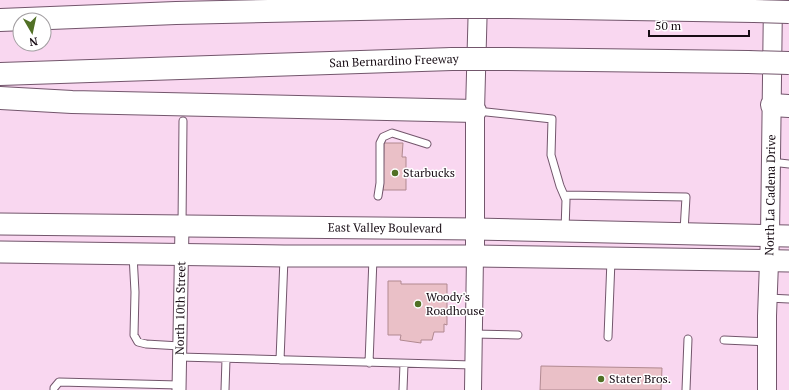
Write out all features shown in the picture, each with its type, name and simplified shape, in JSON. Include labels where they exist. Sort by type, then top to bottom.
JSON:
[{"type":"highway","points":[[0,20],[176,13],[454,6],[789,12]]},
{"type":"highway","name":"San Bernardino Freeway","points":[[0,74],[452,59],[789,63]]},
{"type":"highway","points":[[0,98],[72,102],[475,111]]},
{"type":"main road","points":[[475,256],[475,111],[478,0]]},
{"type":"main road","name":"North La Cadena Drive","points":[[767,390],[768,298],[779,261],[780,236],[771,162],[780,105],[772,0]]},
{"type":"main road","name":"East Valley Boulevard","points":[[0,224],[565,230],[780,236]]},
{"type":"main road","points":[[0,252],[284,256],[475,256],[779,261]]},
{"type":"street","name":"North 10th Street","points":[[179,387],[182,226]]},
{"type":"street","points":[[473,390],[475,256]]},
{"type":"lane","points":[[475,111],[552,119],[551,155],[560,186],[566,200],[565,230]]},
{"type":"lane","points":[[182,226],[183,121]]},
{"type":"lane","points":[[378,196],[380,183],[380,143],[383,137],[392,133],[427,144]]},
{"type":"lane","points":[[771,162],[789,164]]},
{"type":"lane","points":[[564,195],[686,197],[684,233]]},
{"type":"lane","points":[[133,253],[135,292],[134,335],[138,342],[180,352],[226,359],[473,365]]},
{"type":"lane","points":[[280,360],[284,256]]},
{"type":"lane","points":[[369,363],[373,256]]},
{"type":"lane","points":[[608,337],[612,258]]},
{"type":"lane","points":[[768,298],[789,299]]},
{"type":"lane","points":[[473,334],[518,335]]},
{"type":"lane","points":[[686,390],[688,339]]},
{"type":"lane","points":[[724,340],[767,342]]},
{"type":"lane","points":[[225,390],[226,359]]},
{"type":"lane","points":[[403,390],[404,364]]},
{"type":"lane","points":[[54,390],[59,382],[179,387]]},
{"type":"building","name":"Starbucks","points":[[384,143],[403,143],[402,157],[406,157],[406,190],[383,190]]},
{"type":"building","name":"Woody's Roadhouse","points":[[388,281],[401,281],[401,284],[447,284],[447,325],[444,324],[444,332],[434,332],[432,340],[421,340],[421,343],[400,340],[401,335],[388,335]]},
{"type":"building","name":"Stater Bros.","points":[[541,366],[662,368],[661,390],[540,390]]},
{"type":"place","name":"Starbucks","points":[[395,173]]},
{"type":"place","name":"Woody's Roadhouse","points":[[418,304]]},
{"type":"place","name":"Stater Bros.","points":[[601,379]]}]
